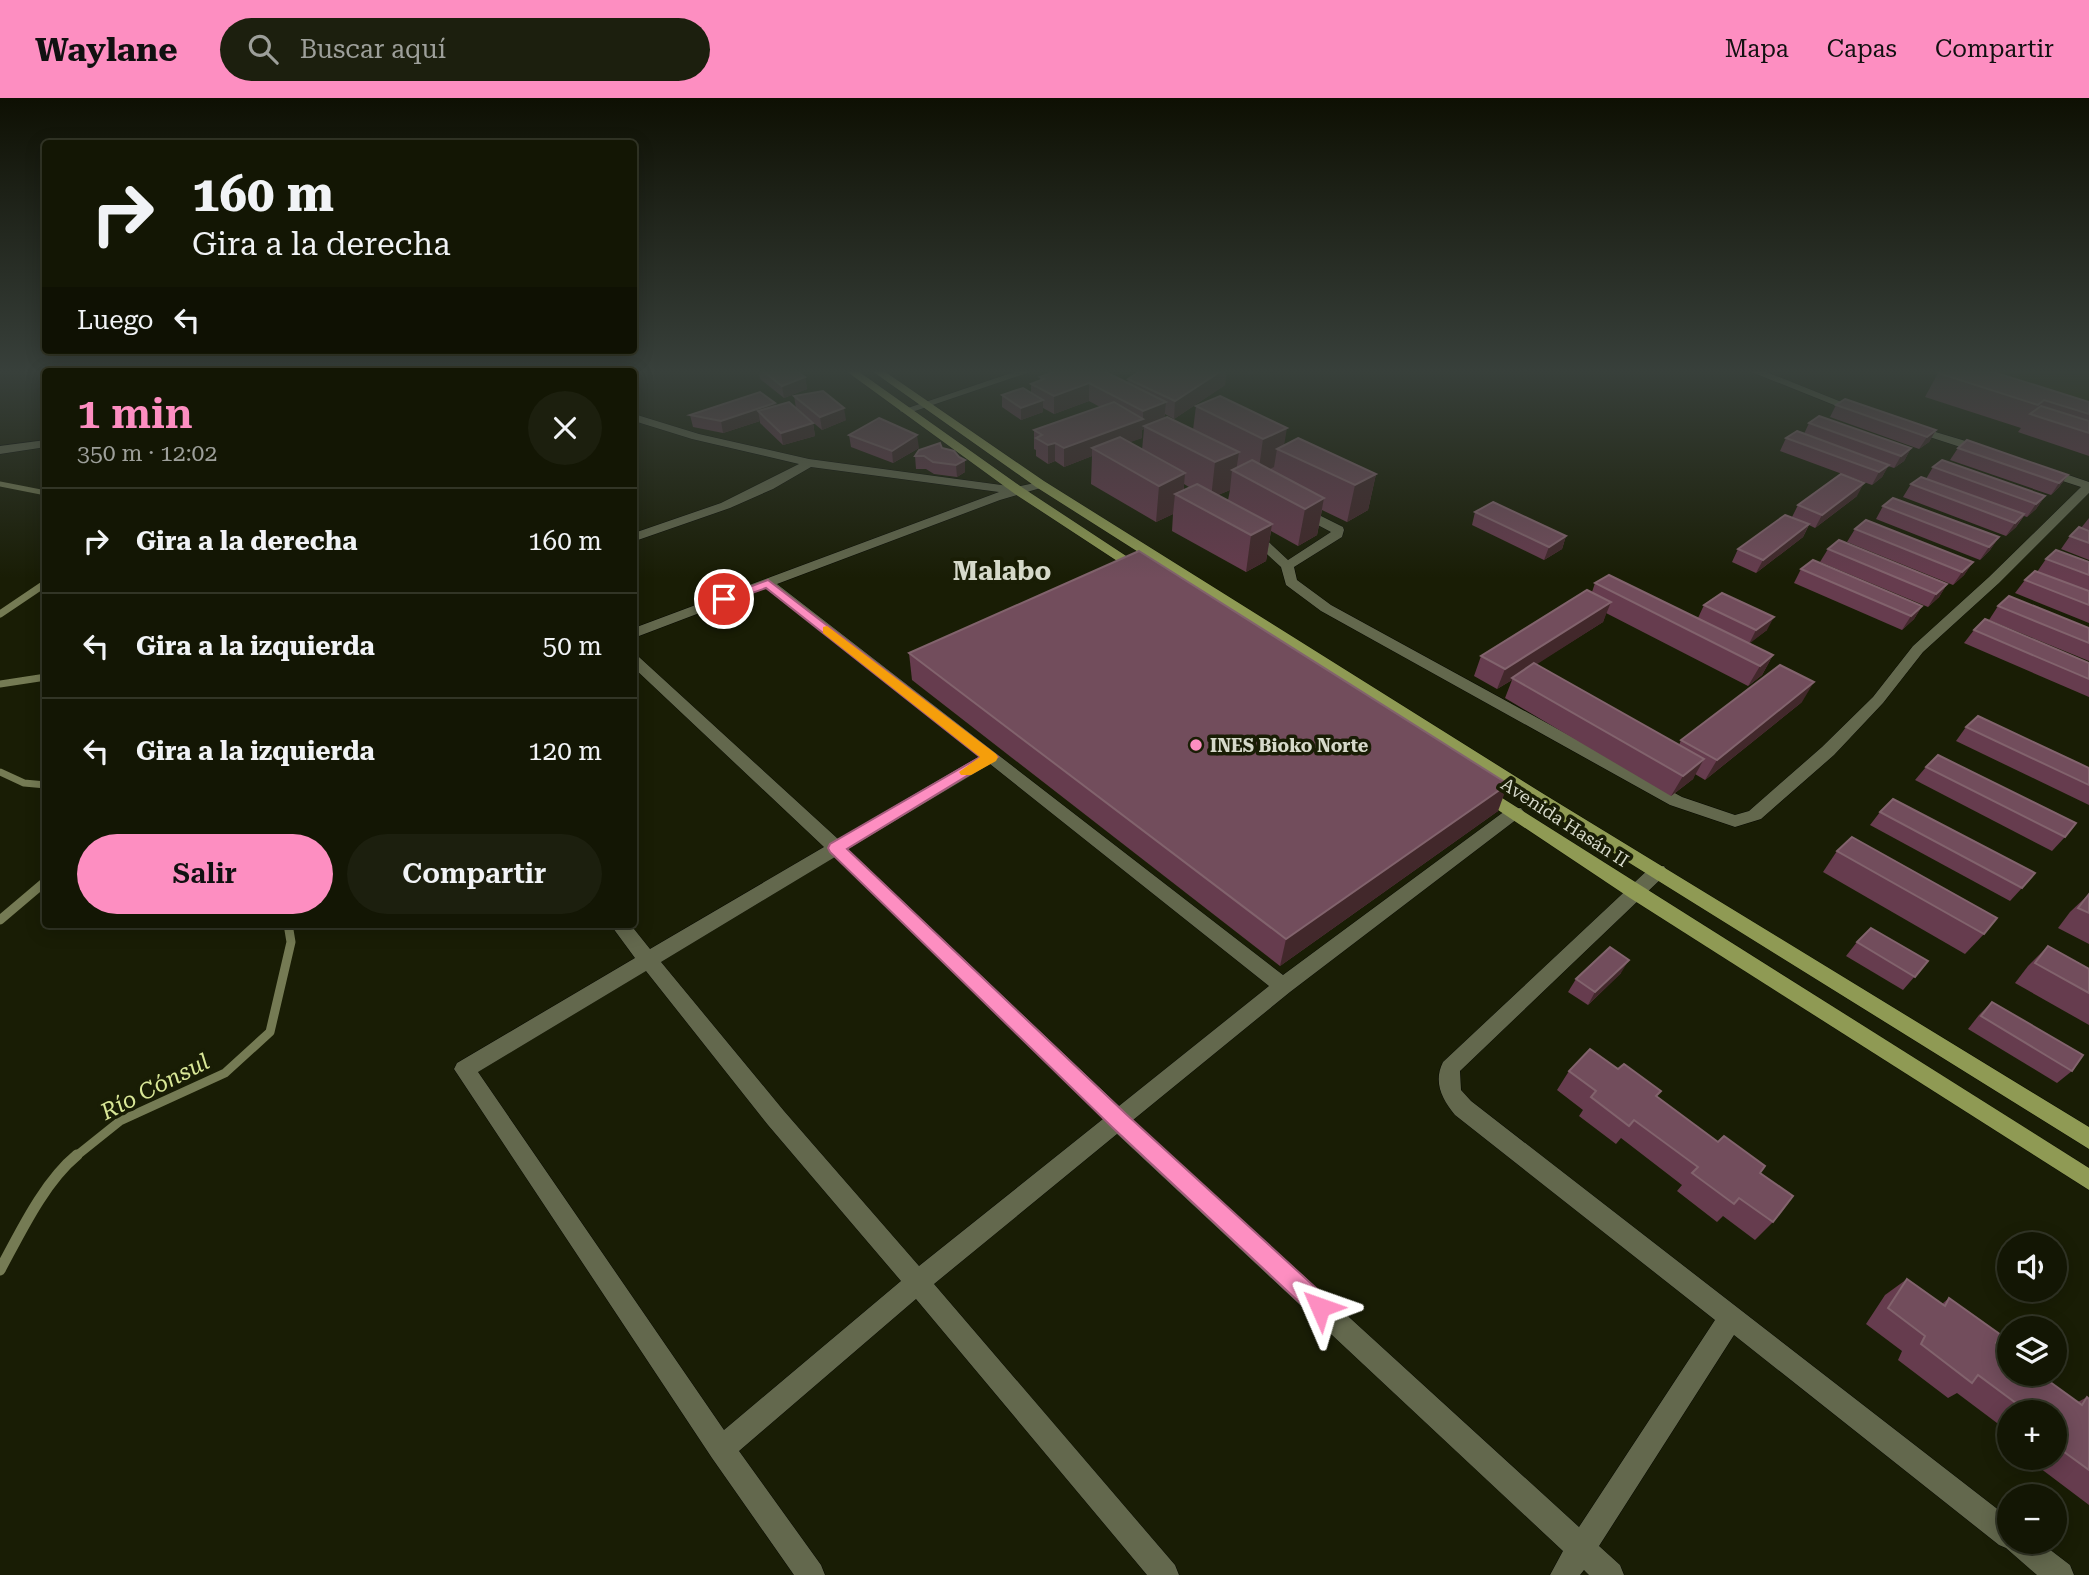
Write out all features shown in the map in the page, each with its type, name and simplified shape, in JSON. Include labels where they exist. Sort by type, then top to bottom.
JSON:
[{"type":"main road","points":[[946,440],[1019,491],[1157,580]]},
{"type":"main road","name":"Avenida Hasán II","points":[[975,440],[1040,484],[2089,1139]]},
{"type":"main road","name":"Avenida Hasán II","points":[[1468,782],[2089,1180]]},
{"type":"street","points":[[709,440],[809,463],[1019,491]]},
{"type":"street","points":[[1949,440],[1999,456]]},
{"type":"street","points":[[0,450],[42,444]]},
{"type":"street","points":[[638,536],[741,501],[787,478],[809,463]]},
{"type":"street","points":[[1246,530],[1287,566],[1292,582],[1326,608],[1676,801],[1735,821],[1755,815],[1828,751],[1878,700],[1918,649],[1994,580],[2089,486],[2038,469]]},
{"type":"street","points":[[637,632],[1040,484]]},
{"type":"street","points":[[1287,504],[1338,530],[1337,534],[1287,566]]},
{"type":"street","points":[[768,584],[1115,852],[1283,986]]},
{"type":"street","points":[[637,663],[836,848],[1119,1121],[1610,1575]]},
{"type":"street","points":[[811,1575],[721,1449],[464,1069],[990,757]]},
{"type":"street","points":[[721,1449],[917,1283],[1283,986],[1515,812]]},
{"type":"street","points":[[1658,871],[1450,1068],[1450,1093],[1463,1108],[1997,1526]]},
{"type":"street","points":[[623,928],[776,1118],[1104,1500],[1165,1575]]},
{"type":"street","points":[[1564,1575],[1583,1550],[1732,1317]]},
{"type":"street","points":[[2033,1554],[2060,1575]]},
{"type":"building","points":[[862,440],[909,440],[892,451]]},
{"type":"building","points":[[1039,440],[1086,440],[1064,448],[1055,443],[1048,445]]},
{"type":"building","points":[[1113,440],[1125,440],[1185,473],[1159,486],[1092,448]]},
{"type":"building","points":[[1171,440],[1214,440],[1239,452],[1215,462]]},
{"type":"building","points":[[1294,440],[1302,440],[1376,474],[1355,485],[1277,449]]},
{"type":"building","points":[[1791,440],[1821,440],[1889,465],[1879,472]]},
{"type":"building","points":[[1856,440],[1888,440],[1911,448],[1901,456]]},
{"type":"building","points":[[1967,440],[2068,475],[2059,483],[1958,448]]},
{"type":"building","points":[[940,443],[942,448],[954,451],[965,460],[956,465],[915,456],[919,450]]},
{"type":"building","points":[[1252,460],[1324,498],[1305,509],[1232,470]]},
{"type":"building","points":[[1942,460],[2045,496],[2036,504],[1933,467]]},
{"type":"building","points":[[1841,474],[1864,483],[1822,515],[1798,505]]},
{"type":"building","points":[[1921,477],[2024,514],[2015,523],[1911,484]]},
{"type":"building","points":[[1197,484],[1272,524],[1251,535],[1175,494]]},
{"type":"building","points":[[1893,498],[1999,537],[1989,547],[1883,506]]},
{"type":"building","points":[[1493,502],[1566,536],[1549,547],[1475,512]]},
{"type":"building","points":[[1785,515],[1809,524],[1763,560],[1738,549]]},
{"type":"building","points":[[1866,520],[1973,562],[1962,572],[1855,529]]},
{"type":"building","points":[[2079,527],[2089,531],[2089,543],[2070,536]]},
{"type":"building","points":[[1839,540],[1947,584],[1936,594],[1828,549]]},
{"type":"building","points":[[2056,550],[2089,562],[2089,575],[2046,559]]},
{"type":"building","name":"INES Bioko Norte","points":[[1139,551],[1508,784],[1286,939],[909,653]]},
{"type":"building","points":[[1813,560],[1922,606],[1911,616],[1801,569]]},
{"type":"building","points":[[2035,571],[2089,591],[2089,605],[2025,580]]},
{"type":"building","points":[[1609,575],[1773,655],[1760,666],[1595,583]]},
{"type":"building","points":[[1587,590],[1611,602],[1505,669],[1481,656]]},
{"type":"building","points":[[1722,593],[1774,617],[1756,630],[1704,605]]},
{"type":"building","points":[[2009,596],[2089,628],[2089,643],[1998,606]]},
{"type":"building","points":[[1985,619],[2089,663],[2089,679],[1974,630]]},
{"type":"building","points":[[1534,663],[1704,759],[1683,776],[1512,678]]},
{"type":"building","points":[[1780,665],[1814,682],[1717,760],[1681,740]]},
{"type":"building","points":[[1978,716],[2089,768],[2089,785],[1966,727]]},
{"type":"building","points":[[1938,755],[2076,823],[2065,837],[1926,767]]},
{"type":"building","points":[[1893,799],[2035,873],[2022,888],[1880,812]]},
{"type":"building","points":[[1852,837],[1997,918],[1984,934],[1837,851]]},
{"type":"building","points":[[2089,894],[2089,913],[2078,908]]},
{"type":"building","points":[[1871,928],[1928,961],[1915,977],[1857,942]]},
{"type":"building","points":[[2048,946],[2089,969],[2089,993],[2035,963]]},
{"type":"building","points":[[1610,947],[1629,960],[1595,992],[1576,979]]},
{"type":"building","points":[[1992,1002],[2083,1055],[2072,1071],[1981,1016]]},
{"type":"building","points":[[1590,1049],[1618,1069],[1624,1064],[1661,1091],[1656,1096],[1718,1142],[1724,1136],[1765,1166],[1760,1173],[1793,1196],[1773,1222],[1739,1198],[1734,1204],[1692,1173],[1698,1167],[1634,1120],[1629,1126],[1591,1097],[1596,1091],[1569,1071]]},
{"type":"building","points":[[1907,1279],[1945,1306],[1949,1298],[1997,1332],[1997,1386],[2056,1386],[2082,1405],[2087,1397],[2089,1470],[2067,1454],[2067,1400],[2012,1400],[1978,1375],[1972,1383],[1921,1344],[1925,1336],[1888,1308]]},
{"type":"waterway","points":[[0,484],[42,492]]},
{"type":"waterway","points":[[0,614],[42,586]]},
{"type":"waterway","name":"Río Cónsul","points":[[0,684],[42,678]]},
{"type":"waterway","name":"Río Cónsul","points":[[0,772],[24,783],[42,785]]},
{"type":"waterway","name":"Río Cónsul","points":[[0,920],[42,884]]},
{"type":"waterway","name":"Río Cónsul","points":[[75,1157],[120,1121],[225,1073],[270,1032],[291,942],[289,928]]},
{"type":"waterway","name":"Río Cónsul","points":[[0,1270],[43,1193],[77,1155]]},
{"type":"slow traffic","points":[[827,630],[990,757],[966,772]]},
{"type":"place","name":"INES Bioko Norte","points":[[1196,745]]},
{"type":"district","name":"Malabo","points":[[1002,571]]},
{"type":"route","points":[[724,599],[768,584],[990,757],[836,848],[1119,1121],[1320,1307]]}]
